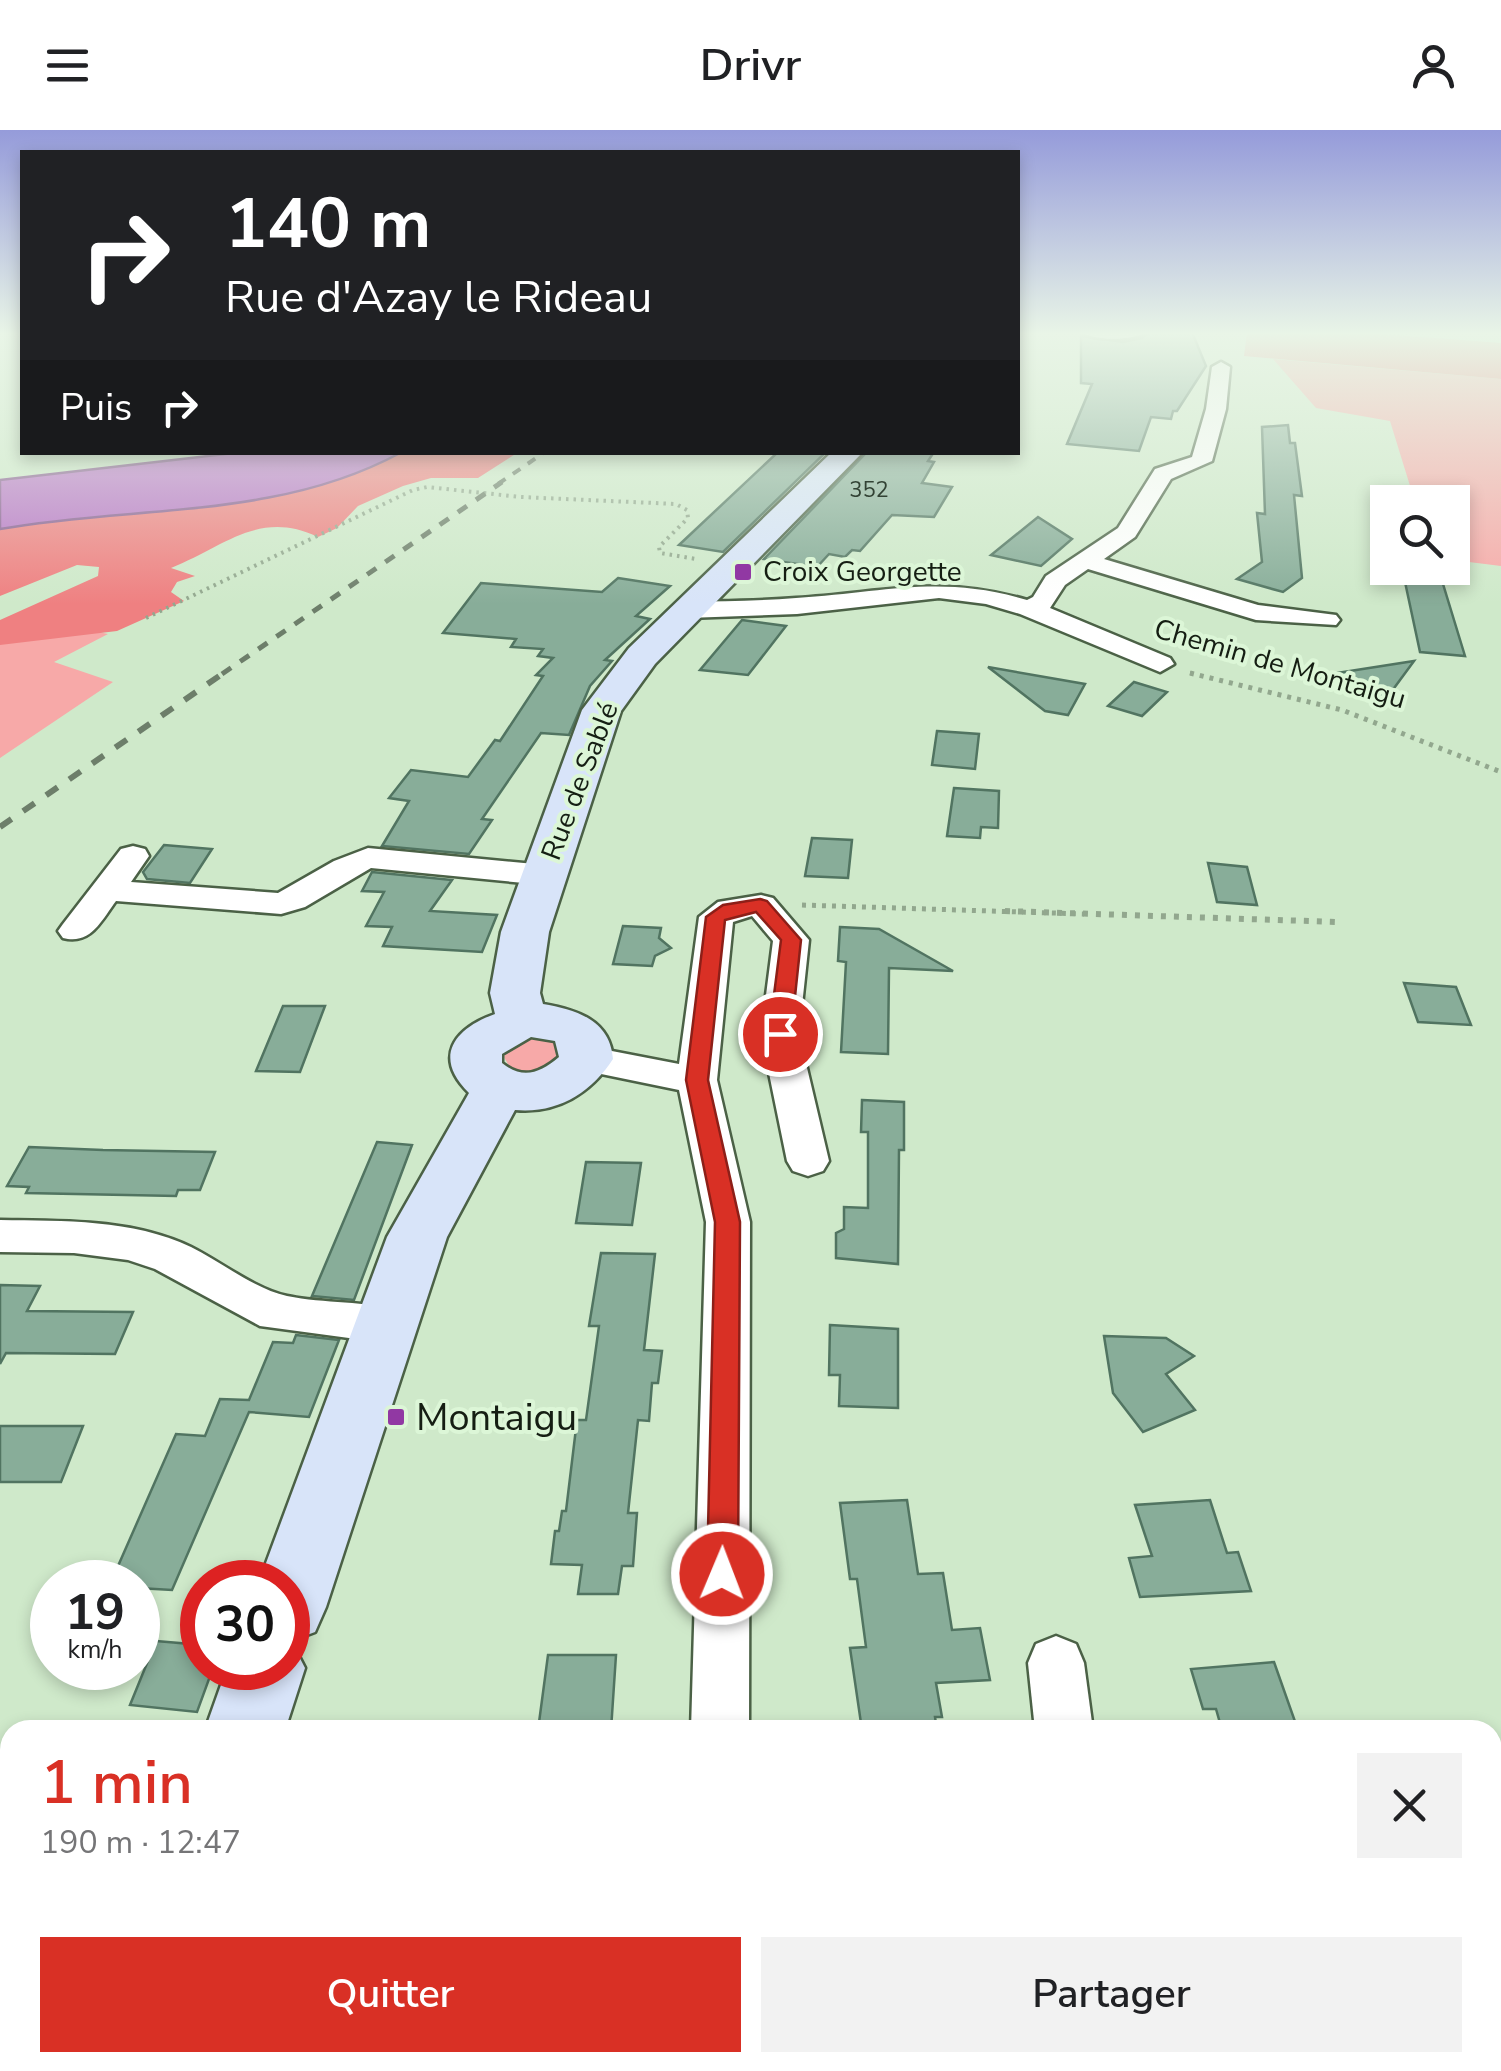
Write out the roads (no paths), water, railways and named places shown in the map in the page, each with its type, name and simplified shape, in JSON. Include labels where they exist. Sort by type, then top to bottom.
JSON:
[{"type":"main road","name":"Rue de Sablé","points":[[522,1021],[515,993],[526,932],[602,710],[618,684],[687,610],[846,455]]},
{"type":"main road","points":[[522,1021],[557,1022],[572,1028],[587,1047],[586,1059],[568,1080],[534,1092],[500,1087],[478,1069],[476,1057],[490,1034],[522,1021]]},
{"type":"main road","points":[[304,1560],[417,1237],[500,1087]]},
{"type":"main road","points":[[248,1720],[258,1690]]},
{"type":"street","points":[[1030,609],[1044,602],[1056,581],[1127,532],[1152,486],[1163,474],[1195,465],[1205,456],[1211,423]]},
{"type":"street","points":[[1086,561],[1256,612],[1327,620]]},
{"type":"street","name":"Chemin de Montaigu","points":[[687,610],[797,606],[939,591],[989,597],[1030,609],[1160,664]]},
{"type":"street","points":[[75,932],[133,856]]},
{"type":"street","points":[[106,890],[281,904],[294,900],[351,863],[368,858],[545,875]]},
{"type":"street","points":[[720,1720],[728,1222],[697,1080],[716,917],[730,909],[760,905],[791,940],[780,1034],[808,1161]]},
{"type":"street","points":[[586,1059],[697,1080]]},
{"type":"street","points":[[0,1236],[74,1237],[129,1244],[171,1258],[276,1313],[386,1325]]},
{"type":"street","points":[[1056,1663],[1063,1720]]},
{"type":"railway","points":[[498,484],[541,455]]},
{"type":"railway","points":[[222,674],[502,482]]},
{"type":"railway","points":[[0,827],[225,672]]},
{"type":"place","name":"Croix Georgette","points":[[743,572]]},
{"type":"place","name":"Montaigu","points":[[396,1417]]}]
